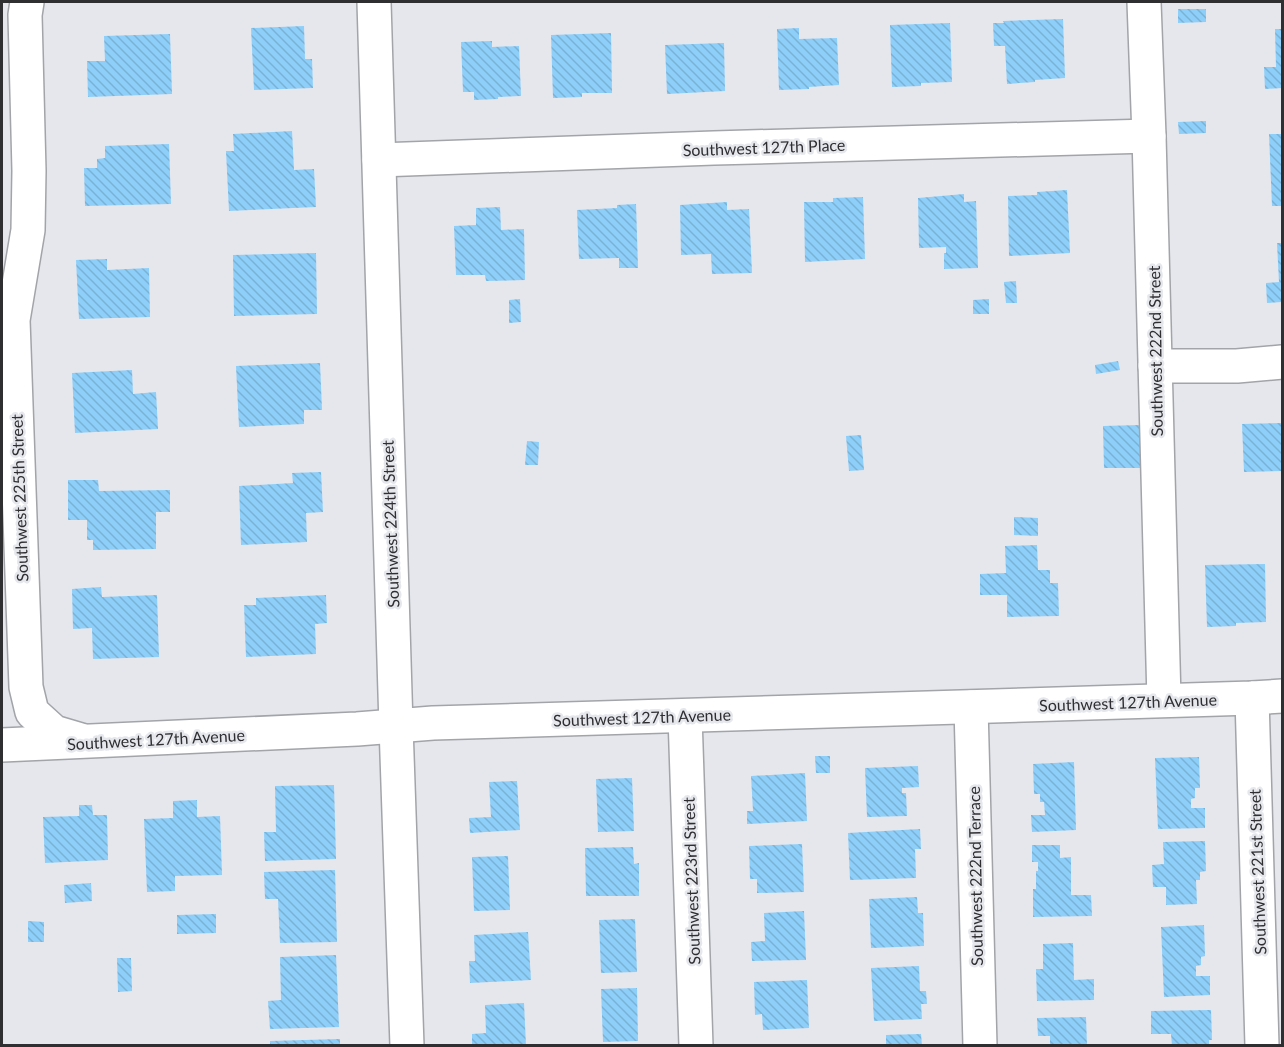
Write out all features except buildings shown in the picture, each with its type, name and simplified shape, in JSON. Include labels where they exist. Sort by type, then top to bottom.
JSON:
[{"type":"street","name":"Southwest 225th Street","points":[[27,2],[25,15],[27,230],[14,321],[26,687],[32,712],[54,732],[89,742]]},
{"type":"street","name":"Southwest 224th Street","points":[[374,2],[407,1046]]},
{"type":"street","name":"Southwest 222nd Street","points":[[1144,2],[1164,700]]},
{"type":"street","name":"Southwest 127th Place","points":[[379,160],[1149,136]]},
{"type":"street","points":[[1155,366],[1237,366],[1282,362]]},
{"type":"street","name":"Southwest 127th Avenue","points":[[2,745],[433,723],[1267,697]]},
{"type":"street","name":"Southwest 221st Street","points":[[1262,1046],[1272,995],[1255,839],[1267,697]]},
{"type":"street","name":"Southwest 222nd Terrace","points":[[971,706],[980,1046]]},
{"type":"street","name":"Southwest 223rd Street","points":[[685,716],[696,1046]]}]
